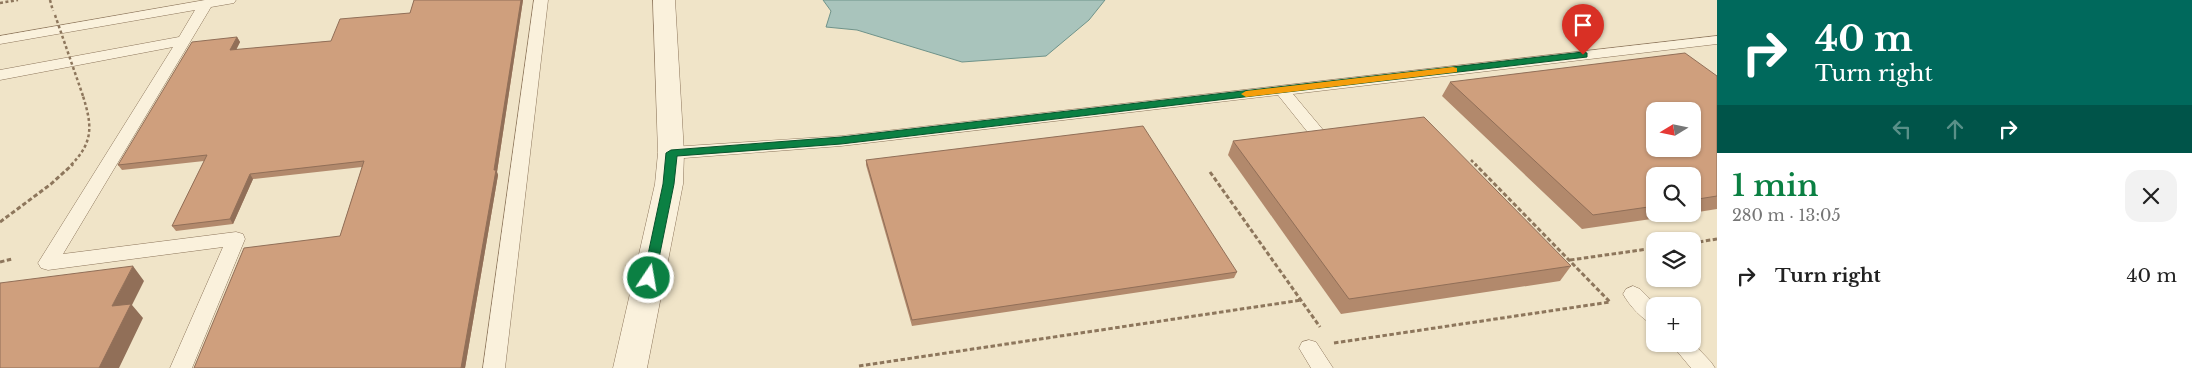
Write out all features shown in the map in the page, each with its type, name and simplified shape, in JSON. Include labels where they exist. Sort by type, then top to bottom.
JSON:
[{"type":"street","points":[[630,368],[669,184],[671,153],[664,0]]},
{"type":"lane","points":[[0,40],[229,0]]},
{"type":"lane","points":[[494,368],[541,0]]},
{"type":"lane","points":[[181,368],[236,239],[48,263],[206,4]]},
{"type":"lane","points":[[0,75],[184,40]]},
{"type":"lane","points":[[671,153],[841,141],[1717,40]]},
{"type":"lane","points":[[1282,90],[1316,131]]},
{"type":"lane","points":[[1633,294],[1646,308]]},
{"type":"lane","points":[[1309,348],[1322,368]]},
{"type":"lane","points":[[1689,352],[1704,368]]},
{"type":"path","points":[[0,3],[18,0]]},
{"type":"path","points":[[0,222],[40,194],[75,160],[89,138],[90,116],[50,1]]},
{"type":"path","points":[[1331,344],[1610,302],[1471,160]]},
{"type":"path","points":[[1210,172],[1321,329]]},
{"type":"path","points":[[1701,242],[1717,239]]},
{"type":"path","points":[[1569,260],[1646,249]]},
{"type":"path","points":[[0,262],[12,259]]},
{"type":"path","points":[[859,366],[1302,300]]},
{"type":"water","points":[[823,0],[1105,0],[1089,20],[1046,56],[962,62],[857,30],[826,27],[831,11]]},
{"type":"building","points":[[414,0],[521,0],[494,170],[496,170],[461,368],[194,368],[244,248],[340,236],[364,161],[250,174],[230,219],[172,226],[207,155],[118,165],[192,42],[237,37],[230,50],[331,41],[340,19],[410,13]]},
{"type":"building","points":[[1685,53],[1717,76],[1717,196],[1701,199],[1701,167],[1646,167],[1646,207],[1593,215],[1450,82]]},
{"type":"building","points":[[1424,117],[1571,266],[1349,299],[1233,141]]},
{"type":"building","points":[[1143,126],[1237,272],[912,320],[866,160]]},
{"type":"building","points":[[133,266],[112,306],[131,304],[99,368],[0,368],[0,283]]},
{"type":"slow traffic","points":[[1246,94],[1453,70]]},
{"type":"route","points":[[649,278],[669,184],[671,153],[765,148],[841,141],[1583,55]]}]
